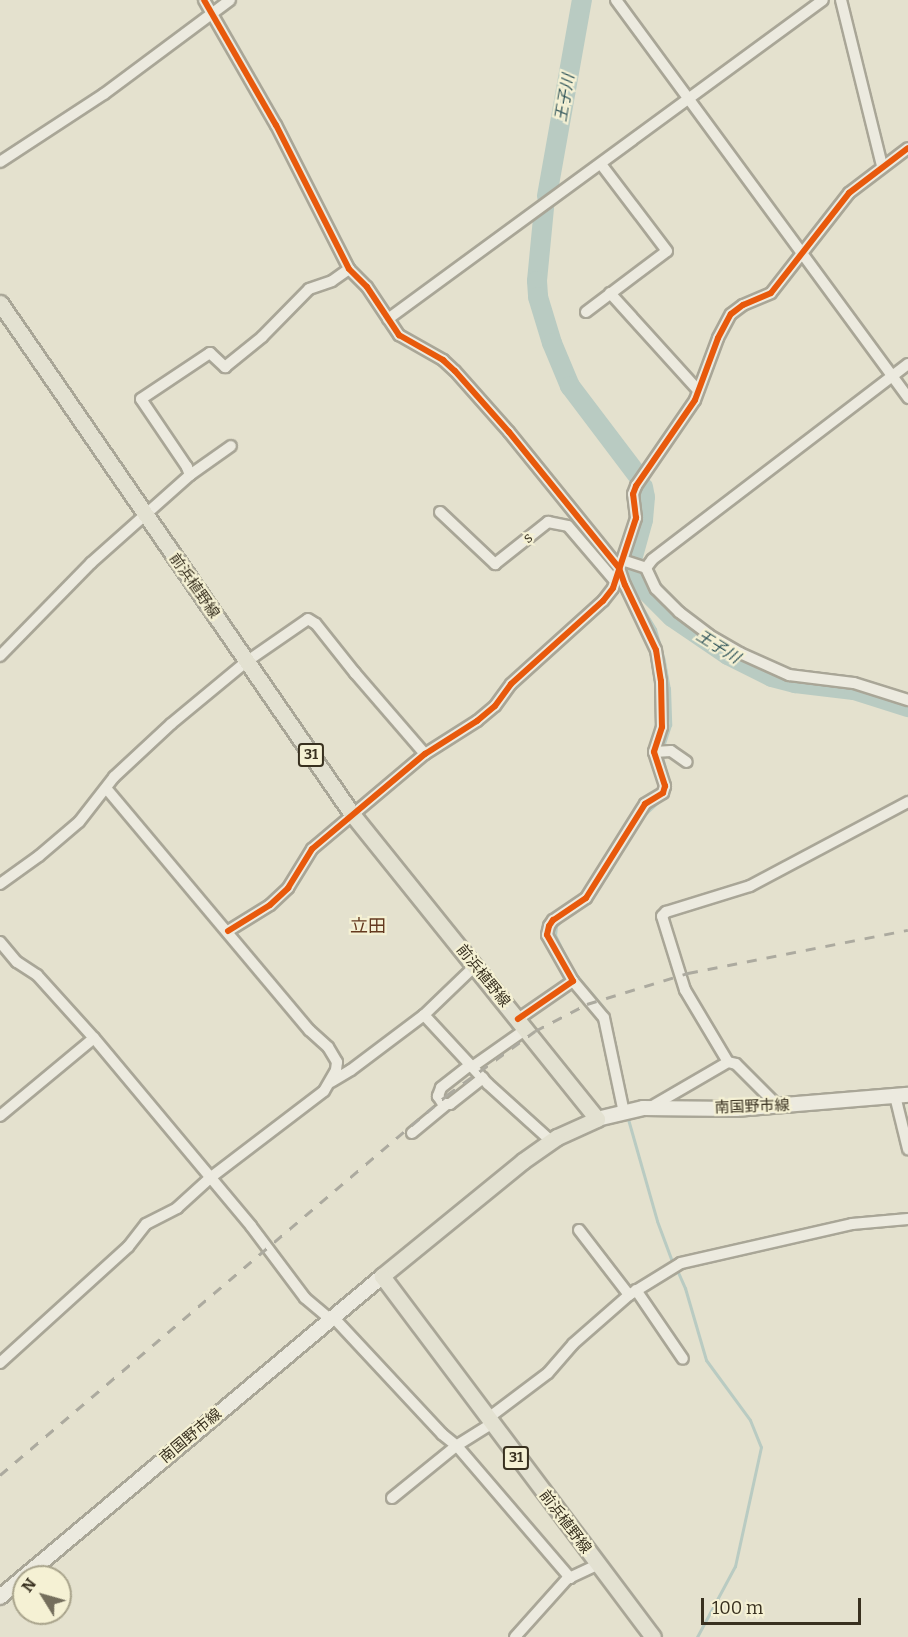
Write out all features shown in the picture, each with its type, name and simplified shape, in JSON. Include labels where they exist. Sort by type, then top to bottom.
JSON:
[{"type":"main road","name":"前浜植野線","points":[[0,303],[352,814],[597,1119]]},
{"type":"main road","name":"南国野市線","points":[[597,1119],[649,1108],[736,1109],[902,1095]]},
{"type":"main road","points":[[382,1276],[523,1161],[551,1141],[597,1119]]},
{"type":"main road","name":"前浜植野線","points":[[382,1276],[489,1422],[653,1637]]},
{"type":"main road","name":"南国野市線","points":[[0,1597],[382,1276]]},
{"type":"street","points":[[204,0],[276,125],[349,269],[367,287],[399,335],[443,360],[455,371],[621,564],[625,585],[656,650],[661,681],[662,727],[654,752],[665,786],[663,793],[645,804],[586,898],[553,920],[549,926],[548,935],[573,981],[604,1018],[624,1113]]},
{"type":"street","points":[[0,162],[69,119],[230,0]]},
{"type":"street","points":[[616,0],[800,254],[908,398]]},
{"type":"street","points":[[388,319],[823,0]]},
{"type":"street","points":[[841,0],[882,166]]},
{"type":"street","points":[[228,931],[276,900],[288,888],[312,849],[425,754],[457,735],[495,706],[511,684],[603,601],[615,581],[636,518],[633,494],[636,486],[688,410],[699,390],[718,338],[731,314],[743,305],[771,292],[849,193],[908,148]]},
{"type":"street","points":[[586,312],[667,250],[601,164]]},
{"type":"street","points":[[190,476],[187,467],[141,399],[210,353],[225,367],[262,337],[309,290],[332,281],[349,269]]},
{"type":"street","points":[[610,293],[699,390]]},
{"type":"street","points":[[645,568],[652,560],[908,364]]},
{"type":"street","points":[[0,656],[91,563],[190,476],[231,446]]},
{"type":"street","name":"s","points":[[440,512],[495,564],[548,522],[568,526],[615,581]]},
{"type":"street","points":[[621,564],[645,568]]},
{"type":"street","points":[[645,568],[656,589],[679,612],[709,635],[740,653],[789,675],[869,687],[908,700]]},
{"type":"street","points":[[0,884],[39,856],[79,822],[114,777],[171,724],[246,662],[308,619],[313,621],[425,754]]},
{"type":"street","points":[[654,752],[671,751],[687,762]]},
{"type":"street","points":[[0,1363],[128,1247],[146,1224],[177,1208],[210,1178],[324,1091],[336,1070],[334,1055],[309,1030],[228,931],[106,789]]},
{"type":"street","points":[[728,1062],[685,990],[662,916],[666,912],[750,886],[908,802]]},
{"type":"street","points":[[0,942],[17,962],[37,975],[94,1038],[251,1226],[305,1298],[331,1318],[442,1434],[457,1446],[570,1578]]},
{"type":"street","points":[[331,1082],[351,1070],[424,1015],[475,966]]},
{"type":"street","points":[[446,1105],[438,1096],[438,1092],[573,981]]},
{"type":"street","points":[[424,1015],[483,1078],[551,1141]]},
{"type":"street","points":[[0,1116],[94,1038]]},
{"type":"street","points":[[649,1108],[728,1062],[736,1064],[778,1106]]},
{"type":"street","points":[[412,1133],[483,1078]]},
{"type":"street","points":[[902,1095],[908,1149]]},
{"type":"street","points":[[392,1498],[548,1373],[573,1344],[632,1293],[681,1263],[852,1224],[908,1219]]},
{"type":"street","points":[[579,1230],[683,1359]]},
{"type":"street","points":[[515,1637],[548,1598],[570,1578],[597,1565]]},
{"type":"waterway","name":"王子川","points":[[547,196],[582,0]]},
{"type":"waterway","name":"王子川","points":[[544,208],[537,281],[538,297],[552,343],[570,386],[638,476]]},
{"type":"waterway","name":"王子川","points":[[643,487],[645,497],[643,520],[630,567],[641,586],[672,617],[728,655],[772,677],[795,683],[854,690],[908,707]]},
{"type":"waterway","points":[[628,580],[630,567]]},
{"type":"waterway","points":[[634,594],[655,629],[664,661],[669,688],[670,725],[661,753],[670,787]]},
{"type":"waterway","points":[[644,815],[659,801]]},
{"type":"waterway","points":[[570,915],[590,901],[612,867]]},
{"type":"waterway","points":[[562,920],[556,926],[555,935],[572,970]]},
{"type":"waterway","points":[[576,975],[607,1012],[616,1049]]},
{"type":"waterway","points":[[628,1119],[657,1221],[673,1264]]},
{"type":"waterway","points":[[677,1270],[685,1288],[706,1360],[750,1420],[761,1447],[735,1566],[697,1637]]},
{"type":"railway","points":[[0,1475],[447,1095],[535,1031],[587,1004],[688,973],[908,930]]},
{"type":"cycle path","points":[[204,0],[276,125],[349,269],[367,287],[399,335],[443,360],[455,371],[509,432],[619,568],[656,650],[661,681],[662,727],[654,752],[665,786],[663,793],[645,804],[586,898],[553,920],[549,926],[547,935],[573,981],[518,1019]]},
{"type":"cycle path","points":[[228,931],[270,905],[288,888],[312,849],[425,754],[477,721],[495,706],[511,684],[603,601],[613,588],[636,518],[633,494],[636,486],[695,400],[718,338],[731,314],[743,305],[771,293],[849,193],[908,148]]},
{"type":"district","name":"立田","points":[[368,926]]}]
